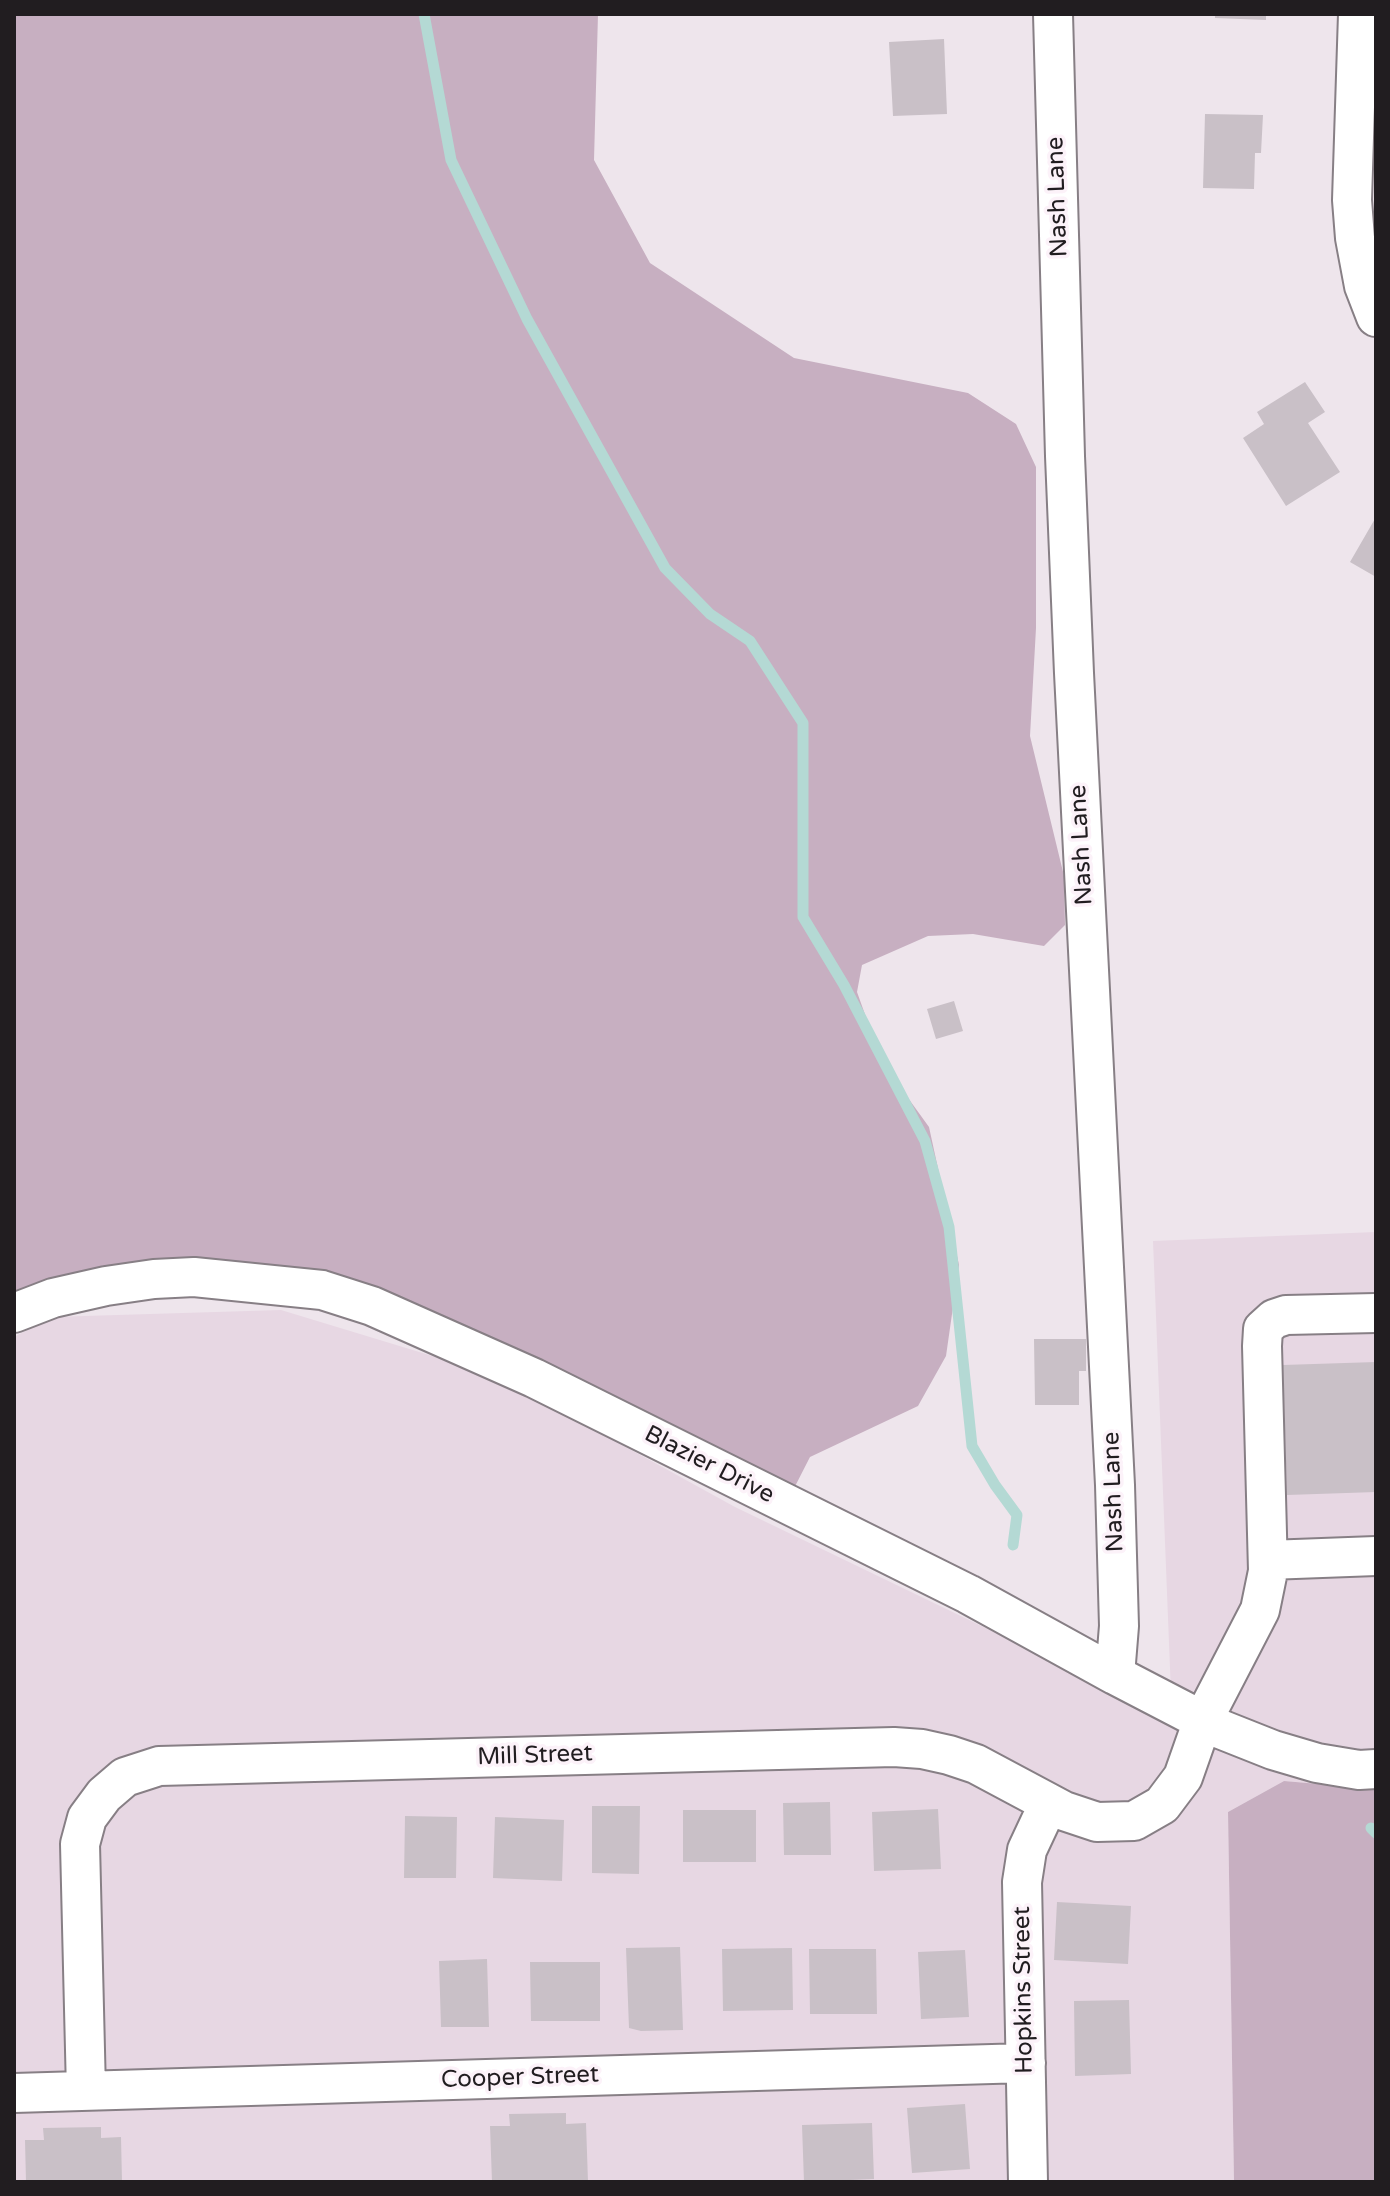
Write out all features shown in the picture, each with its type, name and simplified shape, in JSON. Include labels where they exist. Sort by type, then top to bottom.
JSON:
[{"type":"street","name":"Nash Lane","points":[[1053,14],[1072,627],[1115,1485],[1119,1626],[1115,1675]]},
{"type":"street","points":[[1358,14],[1352,200],[1364,286],[1376,317]]},
{"type":"street","name":"Blazier Drive","points":[[14,1313],[53,1298],[106,1286],[194,1277],[322,1290],[372,1306],[534,1378],[968,1594],[1203,1720],[1273,1750],[1317,1763],[1359,1770],[1376,1769]]},
{"type":"street","name":"Mill Street","points":[[86,2091],[80,1844],[87,1818],[104,1795],[125,1777],[159,1766],[894,1747],[922,1749],[976,1764],[1064,1811],[1097,1822],[1134,1821],[1162,1805],[1183,1777],[1203,1720],[1260,1610],[1268,1571],[1263,1329],[1274,1319],[1286,1315],[1376,1313]]},
{"type":"street","points":[[1268,1560],[1376,1556]]},
{"type":"street","name":"Hopkins Street","points":[[1028,2182],[1022,1882],[1027,1850],[1049,1803]]},
{"type":"street","name":"Cooper Street","points":[[14,2093],[1026,2063]]},
{"type":"shaded area","points":[[14,14],[598,14],[594,160],[650,263],[794,358],[968,393],[1016,424],[1036,467],[1036,628],[1030,736],[1064,876],[1065,925],[1044,946],[973,934],[928,936],[862,965],[857,992],[882,1062],[929,1127],[959,1265],[946,1356],[918,1406],[810,1457],[786,1504],[534,1378],[229,1279],[14,1313]]},
{"type":"shaded area","points":[[1376,1232],[1376,1789],[1284,1781],[1228,1812],[1234,2182],[14,2182],[14,1337],[52,1317],[281,1310],[495,1375],[735,1507],[1172,1718],[1153,1241]]},
{"type":"shaded area","points":[[1284,1781],[1376,1789],[1376,2182],[1234,2182],[1228,1812]]},
{"type":"building","points":[[1215,14],[1266,14],[1266,20],[1215,18]]},
{"type":"building","points":[[944,39],[947,114],[893,116],[889,42]]},
{"type":"building","points":[[1205,114],[1263,115],[1261,153],[1255,153],[1254,189],[1203,188]]},
{"type":"building","points":[[1305,382],[1325,412],[1308,423],[1340,472],[1286,506],[1243,438],[1264,424],[1257,412]]},
{"type":"building","points":[[1376,517],[1376,577],[1350,562]]},
{"type":"building","points":[[954,1001],[963,1031],[936,1039],[927,1009]]},
{"type":"building","points":[[1034,1339],[1086,1339],[1086,1371],[1079,1371],[1079,1405],[1035,1405]]},
{"type":"building","points":[[1376,1362],[1376,1492],[1287,1495],[1283,1365]]},
{"type":"building","points":[[830,1802],[831,1855],[784,1855],[783,1803]]},
{"type":"building","points":[[592,1806],[640,1806],[639,1874],[592,1873]]},
{"type":"building","points":[[938,1809],[941,1869],[874,1871],[872,1812]]},
{"type":"building","points":[[683,1810],[756,1810],[756,1862],[683,1862]]},
{"type":"building","points":[[405,1816],[457,1817],[456,1878],[404,1878]]},
{"type":"building","points":[[495,1817],[564,1820],[562,1881],[493,1878]]},
{"type":"building","points":[[1057,1902],[1131,1906],[1128,1964],[1054,1960]]},
{"type":"building","points":[[680,1947],[683,2030],[641,2031],[629,2028],[626,1948]]},
{"type":"building","points":[[792,1948],[793,2010],[723,2011],[722,1949]]},
{"type":"building","points":[[809,1949],[876,1949],[877,2014],[810,2014]]},
{"type":"building","points":[[965,1950],[969,2017],[921,2019],[918,1952]]},
{"type":"building","points":[[487,1959],[489,2027],[441,2027],[439,1961]]},
{"type":"building","points":[[530,1962],[600,1962],[600,2021],[531,2021]]},
{"type":"building","points":[[1129,2000],[1131,2074],[1075,2076],[1074,2001]]},
{"type":"building","points":[[965,2104],[970,2169],[912,2173],[907,2108]]},
{"type":"building","points":[[566,2113],[566,2124],[586,2123],[588,2182],[492,2182],[490,2126],[510,2126],[509,2114]]},
{"type":"building","points":[[872,2123],[874,2179],[804,2182],[802,2125]]},
{"type":"building","points":[[101,2127],[101,2138],[121,2137],[122,2182],[26,2182],[25,2140],[44,2140],[43,2128]]},
{"type":"waterway","points":[[424,14],[451,160],[527,319],[665,568],[710,614],[750,641],[803,723],[803,917],[844,985],[925,1141],[949,1227],[972,1446],[1017,1515],[1013,1545]]},
{"type":"waterway","points":[[1371,1828],[1376,1833]]}]
